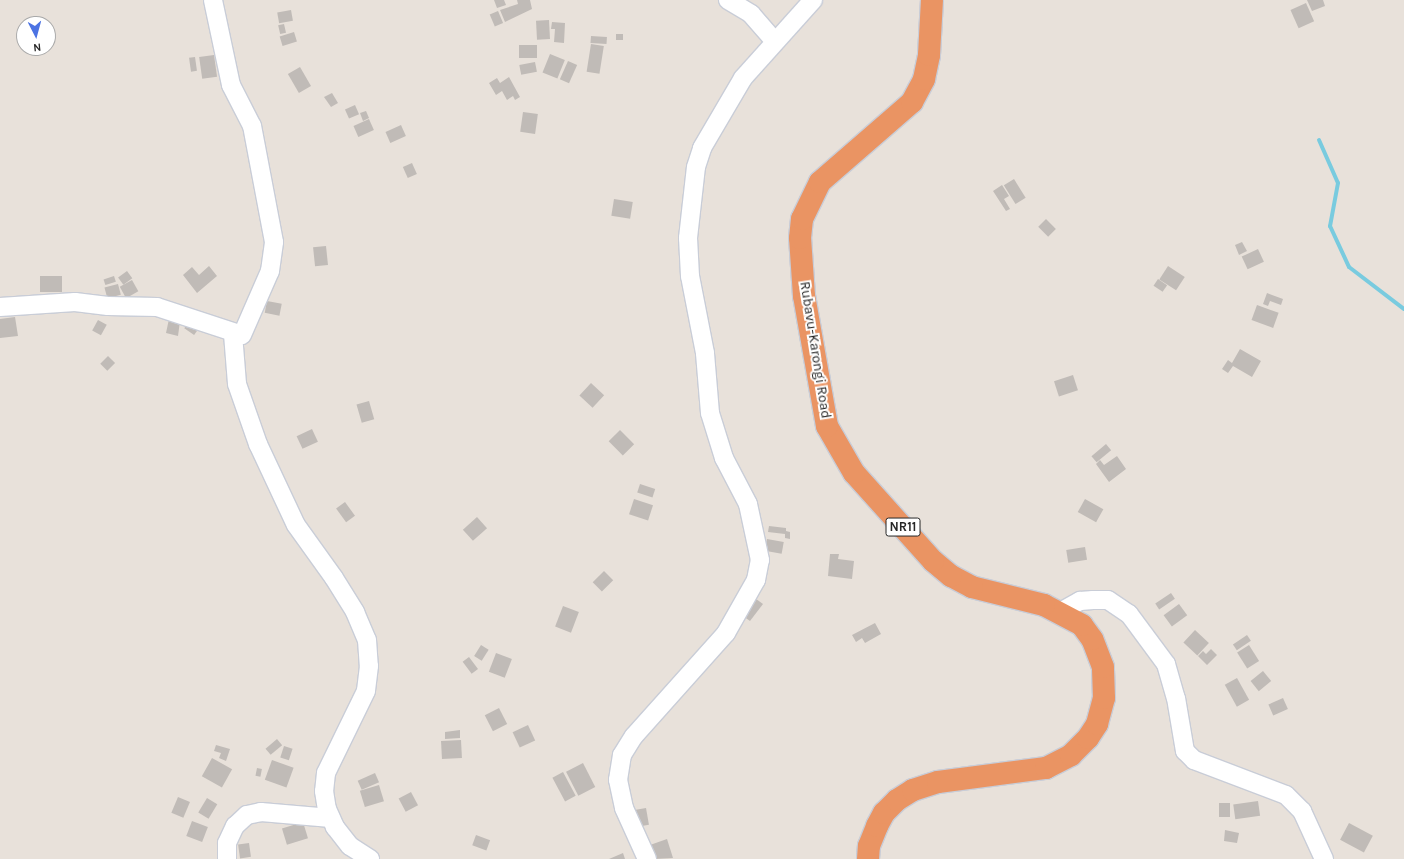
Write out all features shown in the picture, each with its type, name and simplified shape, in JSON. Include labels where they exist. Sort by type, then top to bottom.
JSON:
[{"type":"highway","name":"Rubavu-Karongi Road","points":[[868,859],[869,846],[884,813],[913,790],[964,778],[1046,768],[1071,755],[1088,738],[1097,724],[1104,698],[1104,667],[1092,639],[1082,625],[1060,612],[1017,597],[972,587],[934,561],[854,473],[827,426],[822,406],[804,296],[800,238],[802,219],[820,182],[912,102],[924,79],[929,55],[932,0]]},
{"type":"street","points":[[0,307],[74,302],[108,306],[157,307],[184,314],[233,334],[242,335],[255,309],[270,271],[274,242],[252,126],[231,85],[213,0]]},
{"type":"street","points":[[728,0],[751,14],[774,40]]},
{"type":"street","points":[[647,859],[624,808],[618,780],[622,755],[634,736],[726,634],[756,580],[760,560],[748,504],[724,458],[712,421],[705,353],[690,276],[688,238],[694,182],[702,148],[743,78],[774,40],[813,0]]},
{"type":"street","points":[[233,334],[237,384],[258,444],[296,525],[356,612],[367,640],[369,666],[366,691],[326,773],[324,791],[331,818],[350,846],[370,859]]},
{"type":"street","points":[[1060,612],[1080,601],[1108,600],[1130,614],[1166,664],[1176,698],[1185,751],[1194,760],[1286,795],[1302,811],[1324,859]]},
{"type":"street","points":[[227,859],[227,843],[235,826],[247,815],[261,812],[331,818]]},
{"type":"building","points":[[494,0],[504,0],[506,5],[497,8]]},
{"type":"building","points":[[517,0],[530,0],[532,9],[505,22],[500,10],[518,4]]},
{"type":"building","points":[[1307,0],[1323,0],[1325,6],[1312,11]]},
{"type":"building","points":[[1306,3],[1314,21],[1299,28],[1290,10]]},
{"type":"building","points":[[291,10],[293,21],[279,23],[277,12]]},
{"type":"building","points":[[498,11],[503,23],[495,26],[490,15]]},
{"type":"building","points":[[549,20],[550,39],[537,40],[536,21]]},
{"type":"building","points":[[552,22],[565,23],[564,43],[554,42],[555,29],[551,29]]},
{"type":"building","points":[[284,24],[286,33],[280,34],[278,25]]},
{"type":"building","points":[[294,32],[297,42],[283,46],[280,36]]},
{"type":"building","points":[[616,34],[623,34],[623,40],[616,40]]},
{"type":"building","points":[[591,36],[607,37],[606,44],[591,43]]},
{"type":"building","points":[[591,44],[604,46],[599,74],[587,72]]},
{"type":"building","points":[[519,45],[537,45],[537,58],[519,58]]},
{"type":"building","points":[[550,54],[565,60],[557,79],[543,73]]},
{"type":"building","points":[[214,55],[217,77],[202,79],[199,57]]},
{"type":"building","points":[[195,57],[197,71],[191,72],[189,58]]},
{"type":"building","points":[[568,61],[577,65],[569,83],[560,79]]},
{"type":"building","points":[[535,62],[537,72],[521,75],[519,65]]},
{"type":"building","points":[[300,67],[311,86],[299,93],[288,74]]},
{"type":"building","points":[[509,77],[520,97],[515,100],[513,96],[507,100],[502,91],[496,95],[489,83],[497,78],[500,83]]},
{"type":"building","points":[[332,93],[338,103],[331,107],[324,97]]},
{"type":"building","points":[[355,105],[359,114],[349,119],[345,109]]},
{"type":"building","points":[[366,111],[369,118],[363,121],[360,113]]},
{"type":"building","points":[[523,112],[538,114],[535,134],[520,132]]},
{"type":"building","points":[[369,119],[374,130],[358,137],[353,126]]},
{"type":"building","points":[[401,125],[406,136],[390,143],[385,132]]},
{"type":"building","points":[[412,163],[417,174],[408,178],[403,167]]},
{"type":"building","points":[[1014,179],[1026,198],[1015,204],[1004,185]]},
{"type":"building","points":[[1002,185],[1009,196],[1004,199],[1010,209],[1006,211],[993,191]]},
{"type":"building","points":[[614,199],[633,202],[630,219],[611,216]]},
{"type":"building","points":[[1046,219],[1056,229],[1048,237],[1038,227]]},
{"type":"building","points":[[1242,242],[1247,251],[1239,255],[1235,245]]},
{"type":"building","points":[[326,246],[328,265],[315,266],[313,247]]},
{"type":"building","points":[[1258,249],[1264,262],[1248,269],[1242,257]]},
{"type":"building","points":[[209,266],[217,276],[197,293],[183,275],[192,267],[199,275]]},
{"type":"building","points":[[1168,266],[1185,277],[1176,290],[1159,279]]},
{"type":"building","points":[[127,271],[132,278],[123,285],[118,277]]},
{"type":"building","points":[[40,276],[62,276],[62,292],[40,292]]},
{"type":"building","points":[[114,276],[116,282],[105,285],[104,279]]},
{"type":"building","points":[[1158,279],[1167,285],[1163,292],[1154,286]]},
{"type":"building","points":[[132,280],[138,291],[126,298],[120,287]]},
{"type":"building","points":[[118,284],[121,295],[107,298],[104,288]]},
{"type":"building","points":[[1267,293],[1283,299],[1281,305],[1270,301],[1268,306],[1263,304]]},
{"type":"building","points":[[267,301],[282,304],[279,316],[265,313]]},
{"type":"building","points":[[1257,305],[1279,313],[1273,328],[1252,320]]},
{"type":"building","points":[[15,317],[18,336],[0,338],[0,319]]},
{"type":"building","points":[[169,319],[180,321],[178,336],[166,333]]},
{"type":"building","points":[[98,320],[107,325],[101,335],[92,330]]},
{"type":"building","points":[[190,320],[200,327],[194,335],[184,328]]},
{"type":"building","points":[[1240,349],[1261,361],[1252,377],[1233,366],[1228,373],[1222,369],[1228,360],[1232,363]]},
{"type":"building","points":[[108,356],[115,363],[107,371],[100,364]]},
{"type":"building","points":[[1073,375],[1078,390],[1059,396],[1054,381]]},
{"type":"building","points":[[591,383],[604,395],[593,408],[579,395]]},
{"type":"building","points":[[369,401],[374,419],[362,423],[357,405]]},
{"type":"building","points":[[312,429],[318,442],[303,449],[297,436]]},
{"type":"building","points":[[620,430],[634,444],[623,455],[609,441]]},
{"type":"building","points":[[1106,444],[1111,450],[1097,462],[1091,456]]},
{"type":"building","points":[[1117,456],[1126,469],[1109,482],[1096,464],[1100,460],[1104,465]]},
{"type":"building","points":[[640,484],[655,489],[652,498],[637,493]]},
{"type":"building","points":[[634,499],[653,505],[648,520],[629,514]]},
{"type":"building","points":[[1085,499],[1103,509],[1096,522],[1078,512]]},
{"type":"building","points":[[345,502],[355,516],[346,522],[336,508]]},
{"type":"building","points":[[477,517],[487,528],[473,541],[463,530]]},
{"type":"building","points":[[769,526],[786,528],[786,531],[790,532],[790,539],[785,538],[785,534],[768,532]]},
{"type":"building","points":[[767,539],[784,542],[782,554],[765,551]]},
{"type":"building","points":[[1085,547],[1087,560],[1068,563],[1066,550]]},
{"type":"building","points":[[830,554],[839,554],[838,559],[854,561],[852,579],[828,576]]},
{"type":"building","points":[[604,571],[613,580],[602,592],[593,582]]},
{"type":"building","points":[[1171,593],[1175,599],[1159,609],[1155,604]]},
{"type":"building","points":[[752,596],[763,604],[750,621],[743,616]]},
{"type":"building","points":[[1179,604],[1187,615],[1172,626],[1164,615]]},
{"type":"building","points":[[563,606],[579,612],[571,633],[555,627]]},
{"type":"building","points":[[875,623],[881,634],[865,643],[862,638],[856,642],[852,635]]},
{"type":"building","points":[[1195,630],[1209,643],[1197,655],[1183,642]]},
{"type":"building","points":[[1247,635],[1251,641],[1237,650],[1233,645]]},
{"type":"building","points":[[481,645],[489,650],[482,661],[474,656]]},
{"type":"building","points":[[1249,645],[1259,661],[1247,669],[1237,652]]},
{"type":"building","points":[[1211,649],[1217,655],[1207,665],[1198,656],[1203,651],[1206,654]]},
{"type":"building","points":[[496,653],[512,659],[505,678],[489,672]]},
{"type":"building","points":[[469,657],[478,669],[472,674],[463,662]]},
{"type":"building","points":[[1263,671],[1271,681],[1259,691],[1251,681]]},
{"type":"building","points":[[1237,678],[1249,700],[1237,707],[1225,685]]},
{"type":"building","points":[[1283,698],[1288,709],[1273,715],[1268,705]]},
{"type":"building","points":[[499,708],[507,724],[493,731],[485,715]]},
{"type":"building","points":[[528,725],[535,740],[520,748],[513,732]]},
{"type":"building","points":[[460,730],[460,738],[445,739],[445,732]]},
{"type":"building","points":[[277,739],[282,745],[271,755],[266,749]]},
{"type":"building","points":[[461,740],[462,758],[442,759],[441,741]]},
{"type":"building","points":[[216,745],[230,749],[226,761],[219,758],[221,753],[214,751]]},
{"type":"building","points":[[284,746],[293,749],[289,760],[280,757]]},
{"type":"building","points":[[212,758],[232,769],[222,788],[202,776]]},
{"type":"building","points":[[272,760],[294,768],[286,788],[265,780]]},
{"type":"building","points":[[583,763],[595,787],[578,796],[566,772]]},
{"type":"building","points":[[257,768],[262,769],[260,777],[255,776]]},
{"type":"building","points":[[563,772],[576,796],[565,801],[552,778]]},
{"type":"building","points":[[375,773],[379,782],[362,790],[358,781]]},
{"type":"building","points":[[379,785],[384,801],[365,807],[360,791]]},
{"type":"building","points":[[411,792],[418,805],[406,812],[399,799]]},
{"type":"building","points":[[178,797],[190,802],[183,818],[171,813]]},
{"type":"building","points":[[207,798],[217,804],[209,819],[198,813]]},
{"type":"building","points":[[1258,801],[1260,816],[1235,819],[1233,804]]},
{"type":"building","points":[[1219,803],[1230,803],[1230,817],[1219,817]]},
{"type":"building","points":[[646,808],[649,825],[636,827],[633,810]]},
{"type":"building","points":[[192,821],[208,827],[202,842],[186,836]]},
{"type":"building","points":[[303,822],[308,838],[287,845],[282,828]]},
{"type":"building","points":[[1349,823],[1373,836],[1364,852],[1340,840]]},
{"type":"building","points":[[1225,830],[1239,833],[1237,843],[1224,841]]},
{"type":"building","points":[[476,835],[490,840],[486,850],[472,845]]},
{"type":"building","points":[[667,839],[673,858],[654,859],[650,845]]},
{"type":"building","points":[[249,843],[251,857],[240,858],[238,845]]},
{"type":"building","points":[[623,853],[625,859],[609,859]]},
{"type":"waterway","points":[[1319,140],[1338,183],[1330,226],[1349,267],[1404,309]]}]
